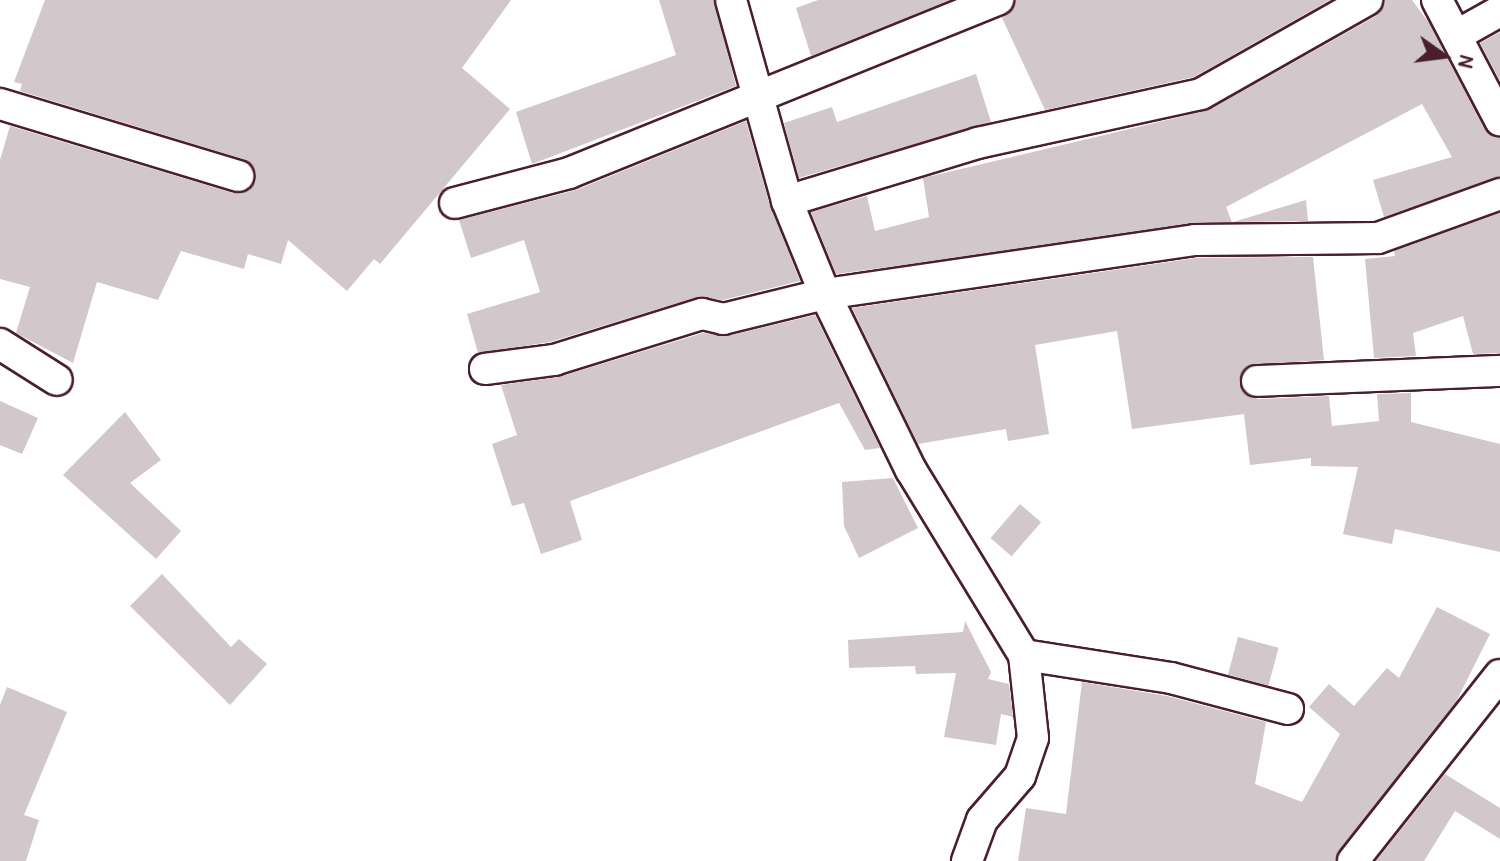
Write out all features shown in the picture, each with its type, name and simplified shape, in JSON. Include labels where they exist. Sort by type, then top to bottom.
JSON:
[{"type":"street","points":[[731,0],[787,201],[825,294],[911,470],[1024,655],[1033,738],[1020,776],[982,820],[967,861]]},
{"type":"street","points":[[455,203],[569,173],[669,128],[759,98],[998,0]]},
{"type":"street","points":[[787,201],[978,143],[1201,94],[1367,0]]},
{"type":"street","points":[[1437,0],[1459,34],[1500,120]]},
{"type":"street","points":[[1459,34],[1500,11]]},
{"type":"street","points":[[0,104],[238,176]]},
{"type":"street","points":[[485,369],[554,360],[702,314],[723,319],[825,294],[1195,240],[1378,238],[1500,194]]},
{"type":"street","points":[[0,344],[57,380]]},
{"type":"street","points":[[1257,381],[1500,371]]},
{"type":"street","points":[[1024,655],[1171,678],[1288,709]]},
{"type":"street","points":[[1353,861],[1500,675]]},
{"type":"building","points":[[45,0],[511,0],[462,68],[510,109],[380,264],[374,259],[347,291],[288,240],[281,264],[248,254],[244,269],[181,251],[158,300],[97,282],[73,363],[16,333],[30,287],[0,279],[0,160],[10,126],[233,193],[250,190],[256,173],[243,159],[20,91],[22,84],[14,82]]},
{"type":"building","points":[[659,0],[714,0],[736,86],[532,164],[516,112],[676,55]]},
{"type":"building","points":[[818,0],[950,0],[811,56],[796,8]]},
{"type":"building","points":[[1016,0],[1330,0],[1194,77],[1045,110],[1002,18]]},
{"type":"building","points":[[1385,0],[1412,0],[1429,23],[1484,128],[1500,138],[1500,176],[1384,217],[1373,180],[1452,157],[1422,104],[1226,207],[1232,222],[836,274],[811,212],[867,196],[875,231],[929,217],[923,178],[1209,110],[1376,16]]},
{"type":"building","points":[[1500,32],[1500,81],[1480,43]]},
{"type":"building","points":[[976,74],[991,122],[799,178],[784,123],[832,107],[837,122]]},
{"type":"building","points":[[746,121],[770,206],[800,281],[723,300],[697,297],[550,342],[478,353],[467,314],[540,292],[524,240],[471,258],[459,220],[576,190]]},
{"type":"building","points":[[1306,200],[1308,221],[1233,222]]},
{"type":"building","points":[[1500,213],[1500,353],[1473,354],[1463,316],[1413,333],[1416,356],[1374,358],[1365,259],[1395,256],[1394,251]]},
{"type":"building","points":[[1313,257],[1324,360],[1248,365],[1241,373],[1241,390],[1258,399],[1329,396],[1332,426],[1379,421],[1377,394],[1411,393],[1411,422],[1500,444],[1500,552],[1395,529],[1392,544],[1343,534],[1358,467],[1311,466],[1311,458],[1250,465],[1244,414],[1132,429],[1117,331],[1035,345],[1049,434],[1008,441],[1006,429],[918,444],[852,308],[1196,258]]},
{"type":"building","points":[[815,315],[880,448],[865,450],[839,403],[570,501],[582,540],[541,554],[524,503],[512,506],[492,444],[517,435],[501,385],[559,377],[703,333],[727,336]]},
{"type":"building","points":[[0,401],[38,418],[22,454],[0,445]]},
{"type":"building","points":[[125,412],[161,460],[130,483],[181,531],[156,559],[63,475]]},
{"type":"building","points":[[893,478],[918,528],[859,558],[844,526],[842,482]]},
{"type":"building","points":[[1020,504],[1041,522],[1012,556],[990,538]]},
{"type":"building","points":[[162,574],[231,647],[239,639],[267,664],[230,705],[130,606]]},
{"type":"building","points":[[1437,607],[1490,634],[1456,702],[1335,861],[1018,861],[1026,808],[1066,814],[1082,682],[1167,696],[1266,722],[1255,784],[1302,802],[1340,734],[1309,707],[1329,684],[1354,706],[1387,668],[1399,678]]},
{"type":"building","points":[[965,621],[991,672],[988,679],[1009,684],[1013,717],[1001,714],[996,745],[944,737],[956,673],[916,674],[915,666],[849,668],[848,640],[963,632]]},
{"type":"building","points":[[1238,637],[1279,648],[1268,686],[1228,675]]},
{"type":"building","points":[[7,687],[67,712],[24,815],[39,820],[26,861],[0,861],[0,705]]},
{"type":"building","points":[[1445,774],[1500,808],[1500,839],[1455,811],[1424,861],[1376,861]]}]
